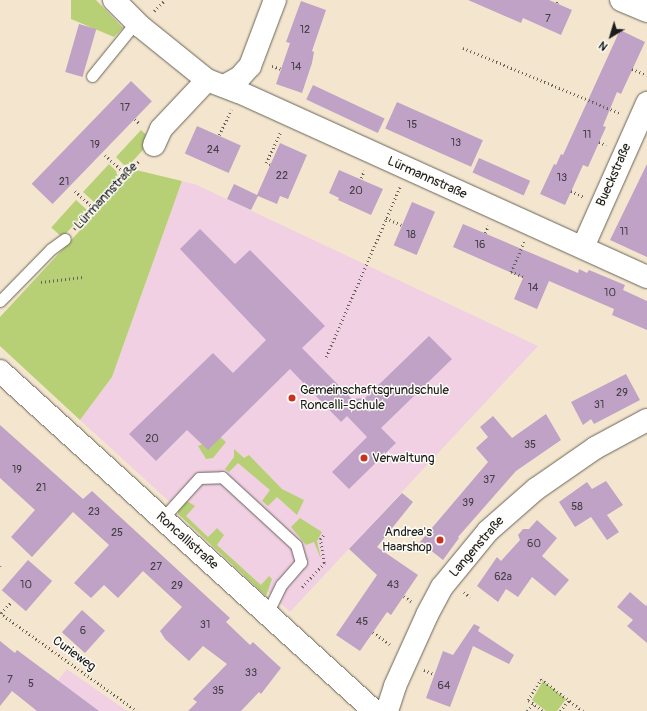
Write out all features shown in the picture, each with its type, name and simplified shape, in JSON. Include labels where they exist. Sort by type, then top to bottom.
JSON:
[{"type":"street","name":"Lürmannstraße","points":[[114,0],[135,23],[223,86],[407,170],[647,276]]},
{"type":"street","points":[[154,145],[161,129],[223,86],[240,77],[250,66],[275,0]]},
{"type":"street","points":[[621,0],[647,11]]},
{"type":"street","name":"Bueckstraße","points":[[582,247],[643,112]]},
{"type":"street","name":"Roncallistraße","points":[[0,371],[374,711]]},
{"type":"street","name":"Langenstraße","points":[[387,711],[395,686],[427,615],[445,584],[488,531],[536,489],[582,457],[647,420]]},
{"type":"lane","points":[[92,76],[135,23]]},
{"type":"lane","points":[[0,301],[29,273],[51,248],[65,239]]},
{"type":"lane","points":[[162,519],[199,478],[222,477],[296,545],[301,562],[281,585],[267,614]]},
{"type":"path","points":[[557,4],[558,0]]},
{"type":"path","points":[[463,48],[643,112]]},
{"type":"path","points":[[632,68],[647,75]]},
{"type":"path","points":[[219,135],[223,86]]},
{"type":"path","points":[[270,165],[266,163],[288,115]]},
{"type":"path","name":"Lürmannstraße","points":[[65,239],[154,145]]},
{"type":"path","points":[[105,155],[126,174]]},
{"type":"path","points":[[326,357],[407,170]]},
{"type":"path","points":[[75,191],[94,208]]},
{"type":"path","points":[[386,218],[402,225]]},
{"type":"path","points":[[523,277],[511,272],[531,224]]},
{"type":"path","points":[[29,273],[40,282],[83,278]]},
{"type":"path","points":[[0,613],[12,601]]},
{"type":"path","name":"Curieweg","points":[[0,613],[137,711]]},
{"type":"path","points":[[542,711],[528,700],[542,679],[583,711]]},
{"type":"path","points":[[560,711],[569,700]]},
{"type":"path","points":[[527,711],[533,704]]},
{"type":"shaded area","name":"Gemeinschaftsgrundschule Roncalli-Schule","points":[[182,181],[197,185],[538,346],[290,612],[80,420],[112,377]]},
{"type":"shaded area","points":[[67,669],[127,711],[34,711]]},
{"type":"green space","points":[[71,0],[96,0],[123,28],[114,37],[71,19]]},
{"type":"green space","points":[[141,130],[152,140],[131,163],[124,165],[116,157]]},
{"type":"green space","points":[[109,164],[116,171],[118,178],[94,202],[83,192]]},
{"type":"green space","points":[[136,170],[182,181],[112,377],[80,420],[0,346],[0,317]]},
{"type":"green space","points":[[76,200],[87,210],[62,238],[51,227]]},
{"type":"green space","points":[[220,437],[226,442],[213,458],[206,459],[198,446]]},
{"type":"green space","points":[[234,449],[244,458],[249,455],[282,489],[304,500],[297,515],[277,497],[268,506],[262,501],[270,490],[238,463],[229,472],[225,469],[234,457]]},
{"type":"green space","points":[[187,501],[195,506],[186,516],[208,537],[217,528],[224,535],[217,545],[261,585],[269,576],[272,579],[266,596],[178,514],[178,510]]},
{"type":"green space","points":[[300,518],[322,532],[317,541],[321,559],[314,542],[306,545],[291,527]]},
{"type":"green space","points":[[543,681],[566,699],[557,711],[546,711],[532,700]]},
{"type":"building","points":[[468,0],[549,0],[572,10],[561,35],[523,18],[521,23]]},
{"type":"building","points":[[301,1],[326,10],[312,51],[314,52],[312,63],[302,93],[276,84],[290,43],[286,42]]},
{"type":"building","points":[[79,24],[96,29],[83,77],[65,72]]},
{"type":"building","points":[[620,30],[645,42],[621,94],[617,92],[603,126],[606,127],[588,167],[583,165],[565,205],[540,194],[554,164],[556,165],[561,154],[563,155]]},
{"type":"building","points":[[131,81],[152,101],[53,204],[32,184]]},
{"type":"building","points":[[313,85],[385,118],[378,133],[306,100]]},
{"type":"building","points":[[397,102],[483,140],[471,167],[385,128]]},
{"type":"building","points":[[197,126],[241,146],[229,173],[185,153]]},
{"type":"building","points":[[280,143],[307,155],[288,199],[280,196],[277,204],[258,196],[251,210],[227,199],[234,184],[257,195]]},
{"type":"building","points":[[479,158],[530,181],[524,195],[472,173]]},
{"type":"building","points":[[647,164],[647,257],[610,240]]},
{"type":"building","points":[[339,170],[383,189],[371,215],[338,200],[339,198],[329,193]]},
{"type":"building","points":[[412,202],[435,212],[417,255],[394,245]]},
{"type":"building","points":[[463,224],[578,273],[579,269],[587,273],[589,270],[625,285],[623,290],[647,301],[647,330],[612,315],[614,309],[549,281],[537,309],[514,299],[523,278],[453,247]]},
{"type":"building","points":[[200,229],[235,264],[250,250],[325,326],[302,348],[352,399],[365,398],[429,336],[452,359],[381,428],[396,443],[349,489],[332,472],[367,437],[347,416],[341,422],[290,369],[208,450],[187,430],[156,461],[129,434],[213,353],[233,373],[266,340],[180,249]]},
{"type":"building","points":[[626,374],[640,400],[594,424],[591,419],[583,425],[571,402]]},
{"type":"building","points":[[546,414],[561,440],[516,471],[458,537],[459,538],[443,560],[420,542],[488,462],[476,448],[488,437],[480,427],[493,416],[512,438]]},
{"type":"building","points":[[0,425],[83,499],[92,491],[230,618],[226,622],[250,645],[253,642],[281,668],[261,694],[259,692],[241,711],[188,711],[197,702],[193,699],[227,664],[203,646],[189,661],[165,639],[160,631],[182,607],[143,571],[118,598],[104,585],[91,598],[74,583],[109,545],[73,512],[32,557],[11,537],[35,510],[0,478]]},
{"type":"building","points":[[606,481],[623,505],[607,515],[619,532],[607,540],[591,517],[575,527],[559,502],[587,482],[592,489]]},
{"type":"building","points":[[402,493],[413,502],[377,547],[418,575],[391,615],[387,612],[360,651],[336,635],[377,575],[349,549]]},
{"type":"building","points":[[537,520],[557,538],[542,556],[569,580],[555,596],[532,577],[518,597],[506,589],[498,602],[477,586],[497,557],[501,561],[520,540],[518,535],[523,529],[529,529]]},
{"type":"building","points":[[28,560],[52,581],[26,611],[2,590]]},
{"type":"building","points":[[630,592],[646,606],[647,604],[647,643],[627,626],[633,620],[617,607]]},
{"type":"building","points":[[82,610],[105,631],[85,653],[62,632]]},
{"type":"building","points":[[474,624],[480,627],[478,631],[514,655],[509,664],[473,646],[450,707],[426,698],[443,651],[453,655]]},
{"type":"building","points":[[0,641],[15,653],[17,650],[99,711],[37,711],[12,691],[0,706]]},
{"type":"place","name":"Gemeinschaftsgrundschule Roncalli-Schule","points":[[292,398]]},
{"type":"place","name":"Verwaltung","points":[[364,458]]},
{"type":"place","name":"Andrea's Haarshop","points":[[440,540]]}]
